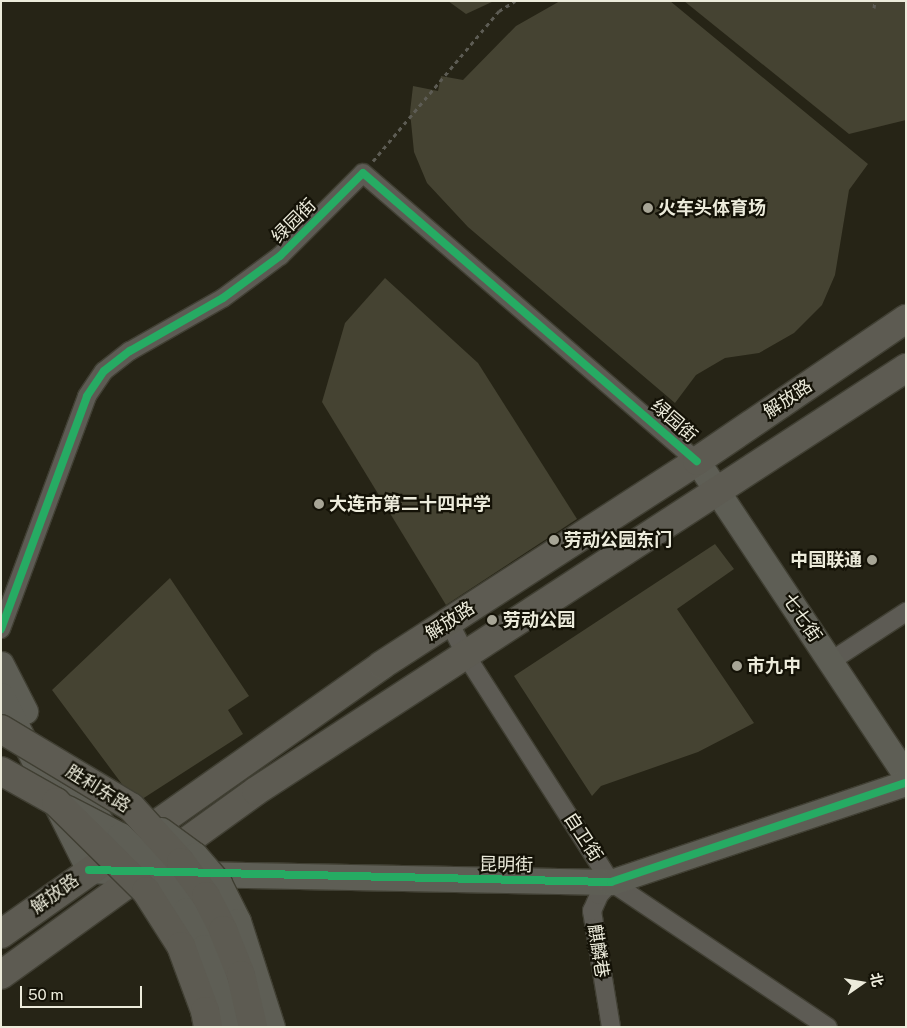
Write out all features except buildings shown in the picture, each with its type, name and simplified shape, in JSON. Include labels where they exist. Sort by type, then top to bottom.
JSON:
[{"type":"main road","name":"解放路","points":[[1,934],[309,716],[449,622],[697,461],[906,319]]},
{"type":"main road","name":"解放路","points":[[1,975],[256,792],[906,368]]},
{"type":"main road","name":"七七街","points":[[697,461],[906,775]]},
{"type":"main road","points":[[1,664],[16,724],[120,849]]},
{"type":"main road","points":[[1,695],[89,870]]},
{"type":"main road","name":"胜利东路","points":[[16,724],[131,807],[206,896],[241,975],[254,1027]]},
{"type":"main road","points":[[1,771],[120,835],[166,880],[186,910],[204,948],[230,1027]]},
{"type":"main road","name":"昆明街","points":[[89,870],[144,873],[611,882],[906,783]]},
{"type":"main road","points":[[56,802],[146,890],[181,946],[205,1010],[208,1027]]},
{"type":"main road","points":[[131,807],[195,855],[219,883],[238,921],[272,1027]]},
{"type":"street","name":"绿园街","points":[[1,629],[88,396],[104,371],[130,351],[223,298],[280,256],[363,173],[697,461]]},
{"type":"street","points":[[831,660],[906,612]]},
{"type":"street","name":"自卫街","points":[[449,622],[465,654],[611,882],[828,1027]]},
{"type":"street","name":"麒麟巷","points":[[611,882],[598,895],[592,911],[611,1027]]},
{"type":"path","points":[[363,173],[498,11],[515,1]]},
{"type":"path","points":[[874,8],[876,1]]},
{"type":"shaded area","points":[[448,1],[494,1],[466,14]]},
{"type":"shaded area","name":"火车头体育场","points":[[560,1],[670,1],[868,164],[849,190],[835,275],[822,305],[794,333],[759,353],[725,358],[696,375],[675,403],[468,227],[427,183],[414,152],[410,112],[413,86],[438,91],[441,76],[463,80],[516,26]]},
{"type":"shaded area","points":[[684,1],[906,1],[906,120],[849,134]]},
{"type":"shaded area","points":[[385,278],[478,363],[577,519],[446,605],[322,402],[345,323]]},
{"type":"shaded area","points":[[715,544],[734,569],[677,609],[754,723],[698,752],[601,786],[592,796],[514,676]]},
{"type":"shaded area","points":[[170,578],[249,696],[228,710],[243,734],[136,803],[52,690]]},
{"type":"cycle path","points":[[1,629],[87,396],[104,371],[130,351],[223,298],[280,256],[363,173],[697,461]]},
{"type":"cycle path","points":[[89,870],[611,882],[906,783]]},
{"type":"place","name":"火车头体育场","points":[[648,208]]},
{"type":"place","name":"大连市第二十四中学","points":[[319,504]]},
{"type":"place","name":"劳动公园东门","points":[[554,540]]},
{"type":"place","name":"中国联通","points":[[872,560]]},
{"type":"place","name":"劳动公园","points":[[492,620]]},
{"type":"place","name":"市九中","points":[[737,666]]}]
